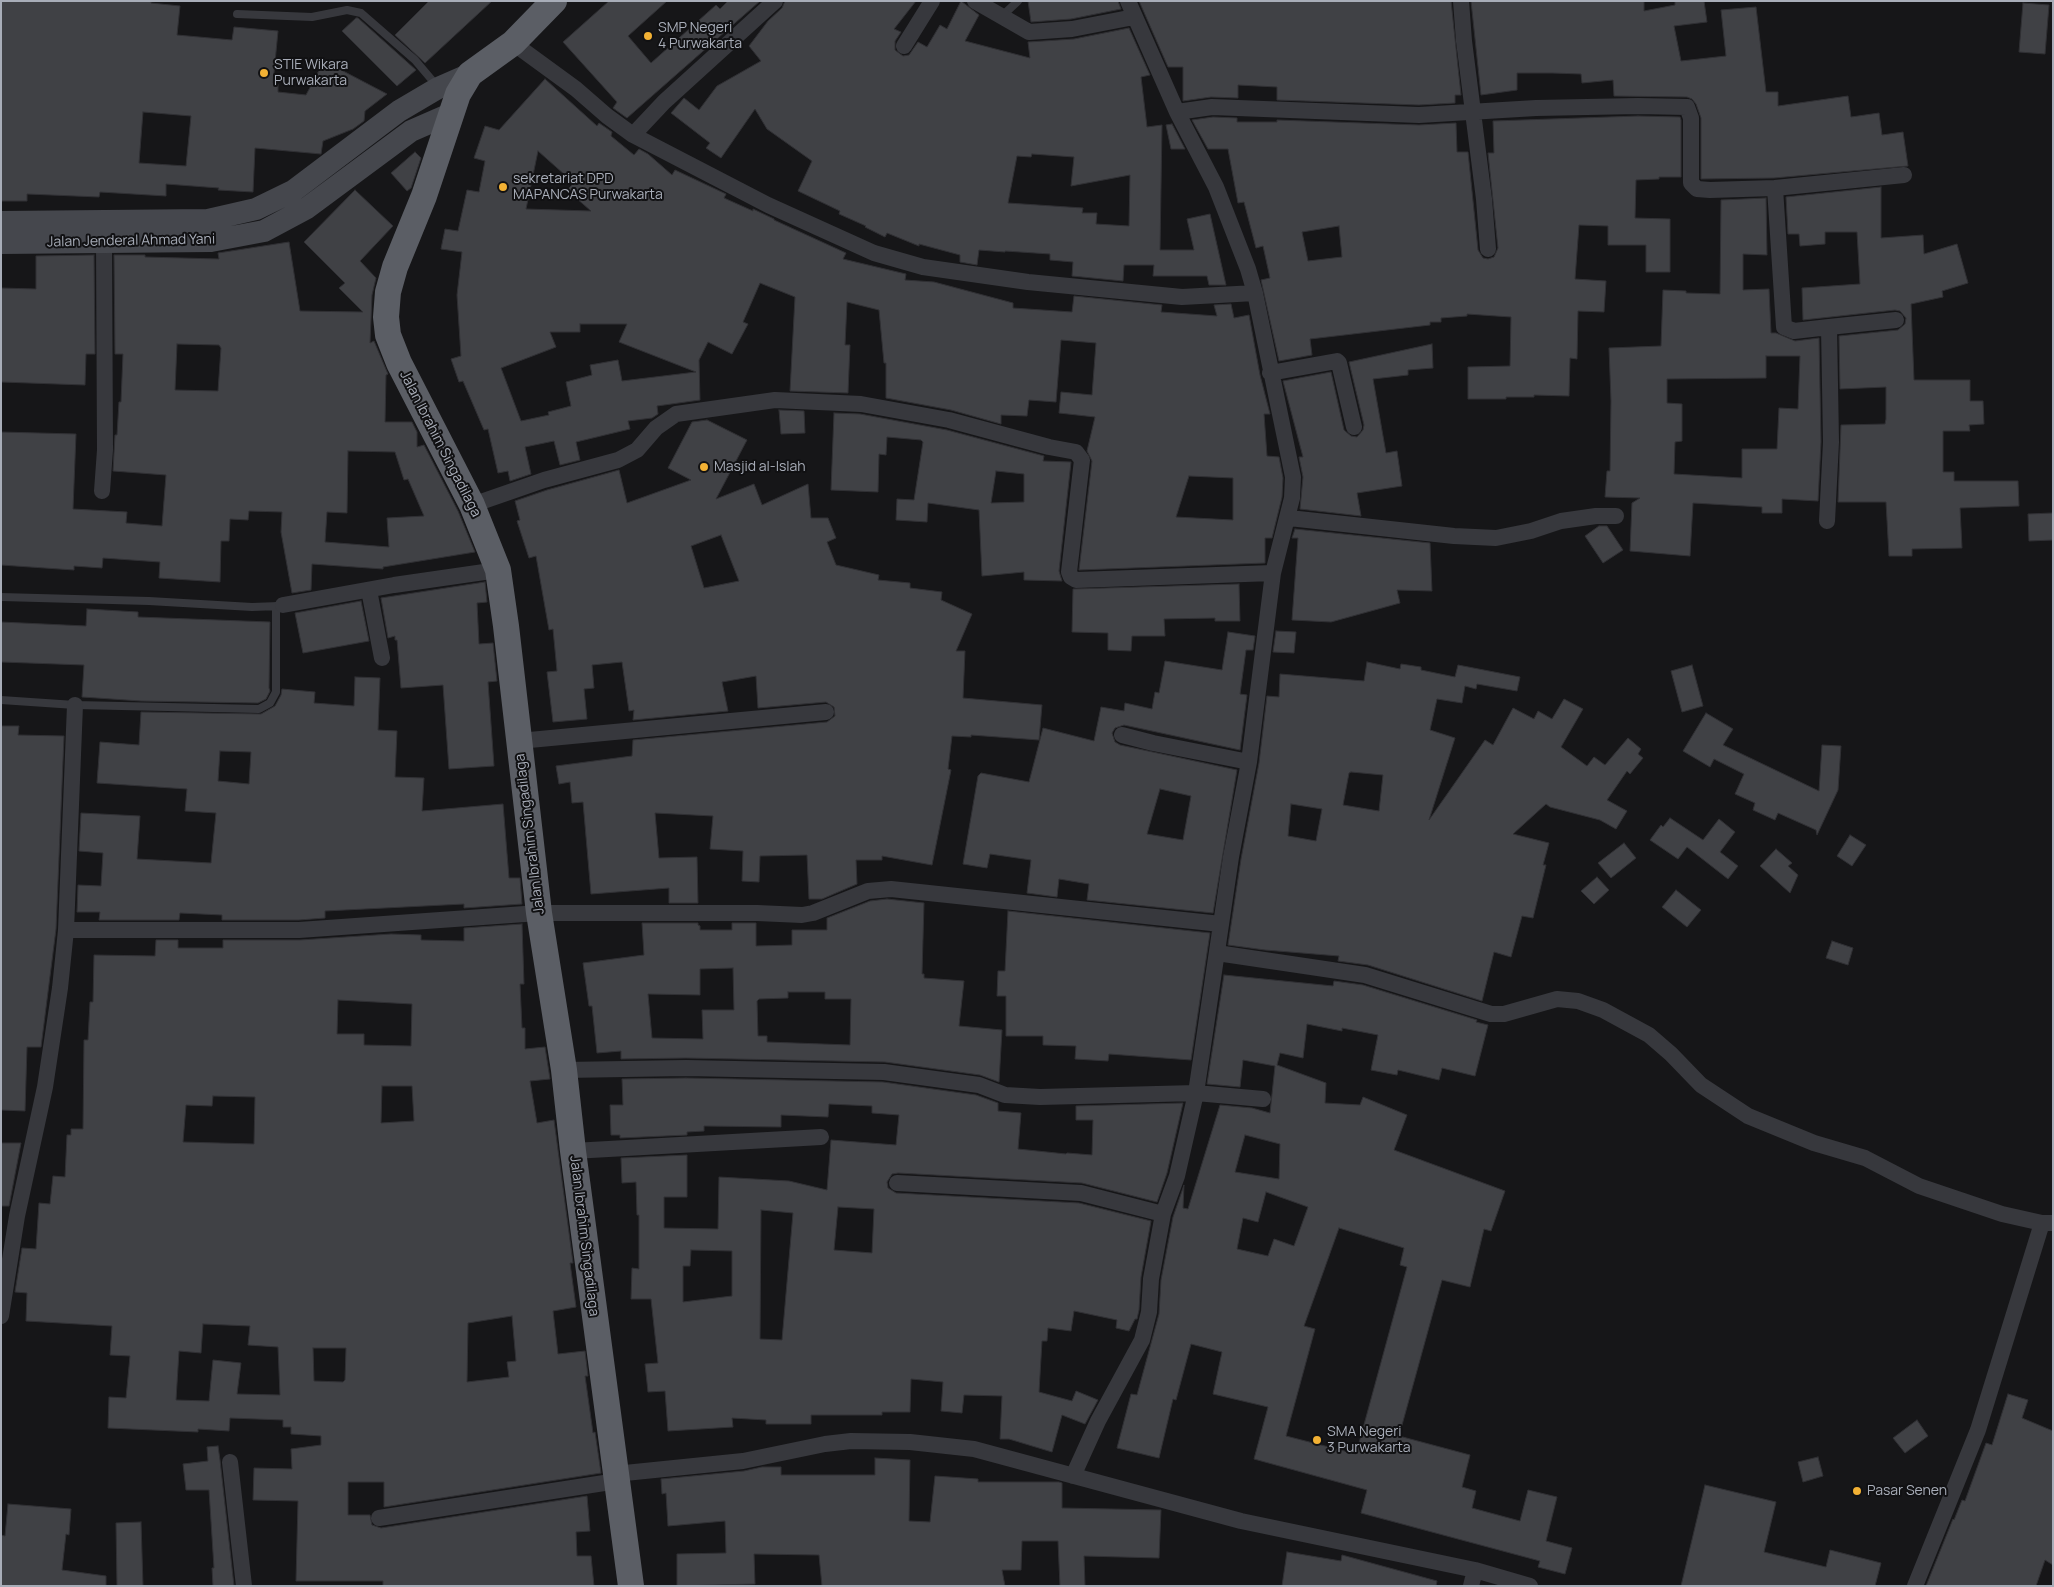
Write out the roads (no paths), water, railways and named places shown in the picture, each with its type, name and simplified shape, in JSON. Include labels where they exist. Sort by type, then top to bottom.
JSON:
[{"type":"highway","name":"Jalan Jenderal Ahmad Yani","points":[[450,114],[458,94],[470,74],[513,43],[554,1]]},
{"type":"highway","name":"Jalan Ibrahim Singadilaga","points":[[450,114],[424,196],[395,267],[388,292],[386,317],[388,335],[399,363],[472,505],[498,570],[539,913],[564,1070],[573,1151],[631,1586]]},
{"type":"main road","name":"Jalan Jenderal Ahmad Yani","points":[[1,222],[161,231],[211,241],[264,231],[399,111],[438,88],[470,74]]},
{"type":"main road","name":"Jalan Jenderal Ahmad Yani","points":[[300,199],[411,130],[450,114]]},
{"type":"main road","name":"Jalan Jenderal Ahmad Yani","points":[[1,243],[104,242],[161,231]]},
{"type":"street","points":[[633,135],[664,102],[775,1]]},
{"type":"street","points":[[904,46],[932,1]]},
{"type":"street","points":[[975,1],[1029,32],[1041,32],[1134,17]]},
{"type":"street","points":[[1073,1476],[1098,1421],[1142,1340],[1149,1312],[1151,1279],[1162,1214],[1177,1176],[1196,1093],[1231,857],[1249,762],[1274,573],[1289,518],[1293,477],[1255,293],[1235,232],[1216,187],[1177,112],[1128,1]]},
{"type":"street","points":[[1461,1],[1488,249]]},
{"type":"street","points":[[513,43],[576,89],[607,116],[633,135],[768,205],[874,253],[923,267],[1028,282],[1182,297],[1255,293]]},
{"type":"street","points":[[1177,112],[1212,107],[1419,115],[1536,108],[1684,106],[1689,109],[1691,118],[1691,178],[1697,189],[1775,188],[1904,176]]},
{"type":"street","points":[[1775,188],[1784,327],[1794,331],[1896,320]]},
{"type":"street","points":[[102,491],[105,450],[104,242]]},
{"type":"street","points":[[1827,521],[1831,442],[1829,327]]},
{"type":"street","points":[[1270,372],[1336,361],[1339,364],[1354,427]]},
{"type":"street","points":[[472,505],[544,480],[618,460],[637,450],[656,428],[676,414],[775,400],[861,404],[949,420],[1049,448],[1076,452],[1082,460],[1069,572],[1070,577],[1076,580],[1274,573]]},
{"type":"street","points":[[1289,518],[1454,536],[1496,538],[1531,531],[1561,521],[1596,516],[1616,516]]},
{"type":"street","points":[[280,606],[498,570]]},
{"type":"street","points":[[369,590],[382,658]]},
{"type":"street","points":[[1,1316],[17,1216],[45,1087],[60,988],[66,930],[75,705]]},
{"type":"street","points":[[519,741],[826,712]]},
{"type":"street","points":[[1122,735],[1153,744],[1249,762]]},
{"type":"street","points":[[66,930],[299,930],[539,913],[756,913],[802,915],[813,913],[868,890],[891,889],[1221,924]]},
{"type":"street","points":[[1217,953],[1366,975],[1490,1014],[1504,1014],[1557,999],[1578,1001],[1603,1010],[1649,1035],[1671,1054],[1701,1085],[1748,1116],[1814,1143],[1865,1158],[1919,1186],[2002,1214],[2048,1223],[1978,1430],[1915,1586]]},
{"type":"street","points":[[564,1070],[686,1068],[884,1072],[979,1085],[1005,1096],[1040,1097],[1196,1093],[1263,1099]]},
{"type":"street","points":[[573,1151],[821,1137]]},
{"type":"street","points":[[897,1183],[1081,1193],[1162,1214]]},
{"type":"street","points":[[378,1518],[616,1478],[743,1461],[825,1444],[851,1441],[910,1442],[974,1449],[1241,1520],[1473,1578],[1530,1586]]},
{"type":"street","points":[[230,1462],[244,1586]]},
{"type":"lane","points":[[1002,16],[1018,1]]},
{"type":"lane","points":[[237,14],[312,17],[347,10],[361,13],[415,60],[438,88]]},
{"type":"lane","points":[[1,597],[159,601],[252,607],[280,606],[276,692],[270,703],[259,709],[75,705],[1,700]]},
{"type":"place","name":"SMP Negeri 4 Purwakarta","points":[[648,36]]},
{"type":"place","name":"STIE Wikara Purwakarta","points":[[264,73]]},
{"type":"place","name":"sekretariat DPD MAPANCAS Purwakarta","points":[[503,187]]},
{"type":"place","name":"Masjid al-Islah","points":[[704,467]]},
{"type":"place","name":"SMA Negeri 3 Purwakarta","points":[[1317,1440]]},
{"type":"place","name":"Pasar Senen","points":[[1857,1491]]}]
